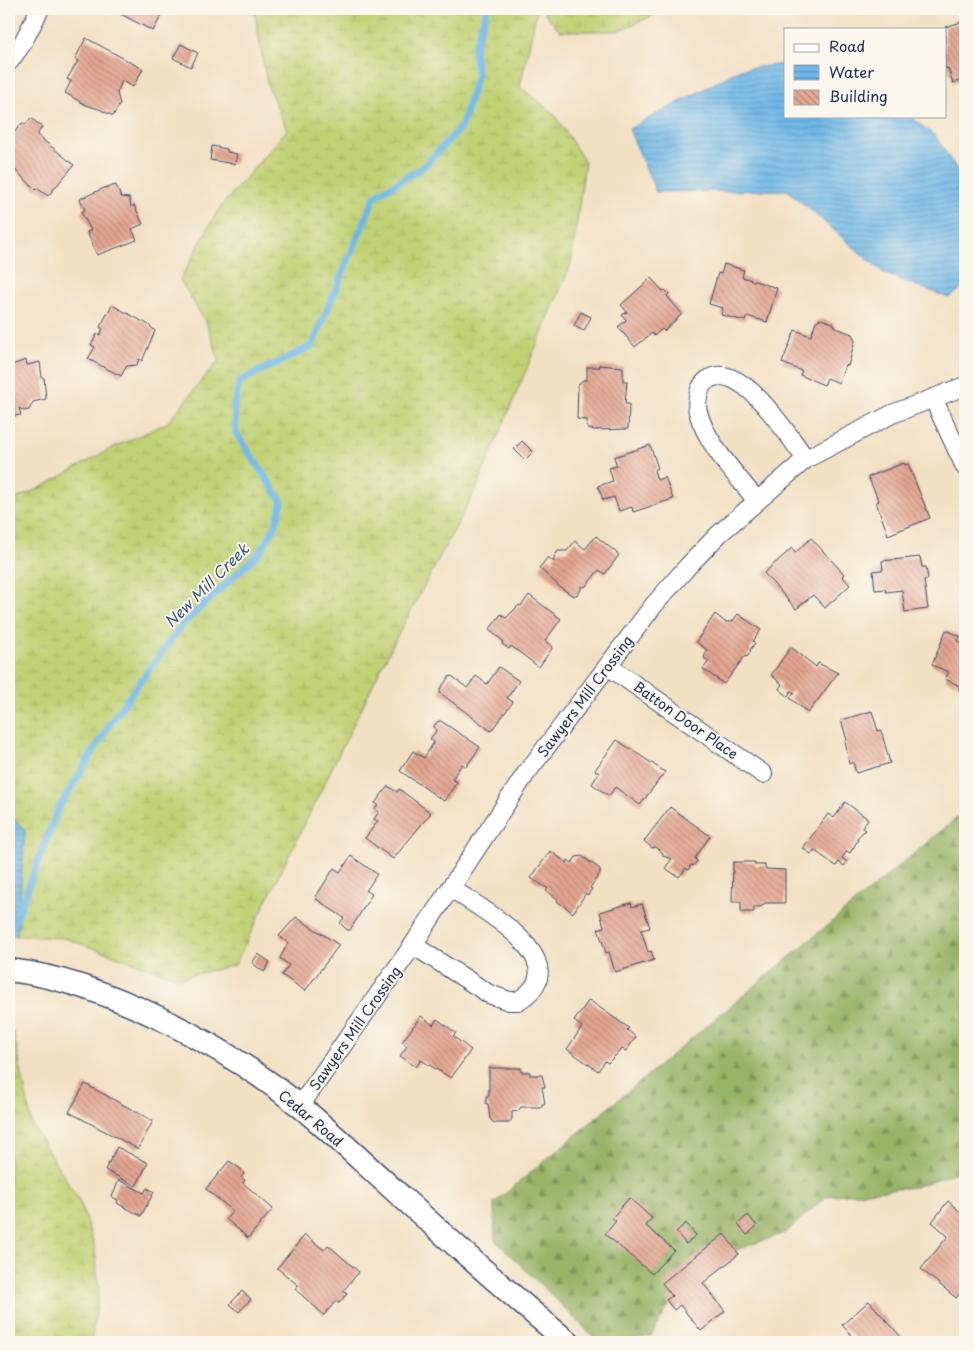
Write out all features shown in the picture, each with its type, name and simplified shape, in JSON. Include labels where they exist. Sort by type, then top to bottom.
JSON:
[{"type":"street","points":[[9,62],[22,44],[40,9]]},
{"type":"street","points":[[757,501],[707,435],[697,411],[698,395],[703,384],[715,377],[726,376],[741,383],[758,396],[806,459]]},
{"type":"street","name":"Sawyers Mill Crossing","points":[[300,1106],[413,945],[525,775],[653,606],[688,566],[718,534],[806,459],[892,414],[965,386]]},
{"type":"street","points":[[933,398],[965,467]]},
{"type":"street","name":"Batton Door Place","points":[[608,666],[763,774]]},
{"type":"street","points":[[413,945],[489,994],[502,999],[518,1001],[534,987],[539,969],[536,956],[524,940],[451,888]]},
{"type":"street","name":"Cedar Road","points":[[9,970],[69,982],[150,1014],[195,1037],[254,1073],[300,1106],[517,1300],[568,1342]]},
{"type":"green space","points":[[254,9],[537,9],[520,87],[554,114],[585,162],[571,264],[475,491],[392,646],[235,965],[179,978],[64,938],[17,936],[25,830],[9,813],[9,502],[40,488],[112,448],[167,423],[219,360],[207,324],[180,280],[218,210],[287,130],[267,84]]},
{"type":"green space","points":[[541,9],[668,9],[618,31],[560,31]]},
{"type":"green space","points":[[965,811],[965,1169],[915,1187],[827,1196],[785,1233],[693,1265],[651,1336],[615,1342],[599,1342],[495,1240],[494,1203]]},
{"type":"green space","points":[[9,1028],[14,1034],[32,1125],[80,1202],[95,1248],[99,1291],[91,1342],[9,1342]]},
{"type":"water","points":[[784,64],[784,118],[912,118],[936,137],[965,182],[965,286],[949,298],[885,274],[787,190],[656,192],[629,129],[741,69]]},
{"type":"water","points":[[9,813],[25,830],[17,936],[9,934]]},
{"type":"building","points":[[111,9],[165,9],[153,31]]},
{"type":"building","points":[[965,21],[965,79],[953,83],[948,68],[946,69],[945,27]]},
{"type":"building","points":[[86,38],[143,69],[133,87],[122,81],[117,93],[120,104],[113,116],[86,105],[65,93],[71,81],[67,79],[78,61],[75,59]]},
{"type":"building","points":[[181,44],[198,53],[191,67],[173,58]]},
{"type":"building","points":[[31,118],[42,127],[37,135],[74,165],[48,196],[37,188],[36,190],[14,169],[9,175],[9,139],[22,123],[25,125]]},
{"type":"building","points":[[212,146],[227,149],[227,152],[237,154],[235,164],[210,160]]},
{"type":"building","points":[[116,185],[121,197],[129,198],[131,207],[134,205],[143,224],[132,229],[137,240],[97,255],[87,232],[91,230],[81,212],[85,210],[80,199],[104,188]]},
{"type":"building","points":[[724,264],[744,270],[742,277],[777,288],[767,322],[747,316],[745,321],[721,315],[723,308],[709,304],[718,273],[721,274]]},
{"type":"building","points":[[651,278],[663,291],[665,290],[669,294],[667,296],[682,314],[664,331],[662,329],[654,336],[652,333],[635,347],[618,327],[626,320],[622,315],[627,312],[621,305]]},
{"type":"building","points":[[112,305],[149,325],[155,331],[142,361],[139,359],[137,365],[127,366],[121,376],[88,359],[95,347],[91,345],[97,334],[100,335],[103,329],[100,327]]},
{"type":"building","points":[[581,312],[591,317],[584,331],[574,326]]},
{"type":"building","points":[[821,319],[833,323],[836,328],[852,334],[855,341],[848,366],[845,365],[839,383],[827,378],[824,385],[800,375],[802,371],[782,363],[795,330],[811,336],[816,321]]},
{"type":"building","points":[[26,360],[27,365],[40,362],[46,399],[33,402],[29,410],[24,411],[19,408],[21,415],[9,417],[9,366]]},
{"type":"building","points":[[599,365],[623,367],[623,381],[627,381],[625,404],[629,404],[628,429],[594,430],[587,428],[587,420],[577,419],[578,384],[583,380],[587,380],[587,367],[600,367]]},
{"type":"building","points":[[522,441],[533,452],[525,460],[514,449]]},
{"type":"building","points":[[650,445],[658,468],[654,470],[657,480],[665,477],[673,499],[633,512],[632,507],[619,511],[614,497],[603,500],[598,486],[613,481],[609,468],[617,466],[614,457]]},
{"type":"building","points":[[904,463],[905,465],[908,464],[930,518],[888,535],[876,502],[879,501],[868,477]]},
{"type":"building","points":[[596,536],[619,555],[605,574],[599,570],[585,587],[581,586],[578,594],[573,596],[539,568],[548,557],[554,562],[554,557],[558,551],[567,551],[575,541],[585,549]]},
{"type":"building","points":[[811,538],[844,574],[842,576],[850,585],[825,608],[813,595],[796,609],[764,573],[792,548],[795,553]]},
{"type":"building","points":[[920,557],[922,567],[926,567],[928,579],[924,580],[928,609],[905,612],[902,590],[886,592],[885,589],[875,590],[873,571],[883,570],[882,561]]},
{"type":"building","points":[[529,595],[561,619],[545,641],[553,647],[539,667],[511,646],[509,649],[502,644],[503,641],[489,630],[501,614],[506,618],[519,605],[521,606]]},
{"type":"building","points":[[715,614],[725,622],[732,622],[738,614],[761,630],[753,641],[755,643],[747,657],[745,656],[724,684],[703,669],[709,661],[704,658],[707,650],[696,642]]},
{"type":"building","points":[[946,630],[960,636],[958,641],[965,644],[965,692],[959,689],[960,686],[945,679],[949,672],[932,665]]},
{"type":"building","points":[[791,647],[816,667],[818,663],[838,673],[808,713],[790,698],[795,693],[791,691],[788,696],[779,689],[782,684],[771,675]]},
{"type":"building","points":[[499,667],[519,681],[507,698],[513,702],[491,731],[440,693],[440,689],[449,677],[452,676],[467,688],[476,676],[487,684]]},
{"type":"building","points":[[872,711],[878,731],[881,730],[890,763],[856,773],[853,762],[849,764],[845,741],[847,740],[841,720]]},
{"type":"building","points":[[438,721],[441,721],[480,747],[466,767],[462,764],[452,779],[457,782],[444,801],[400,771],[413,751],[424,758],[434,742],[430,739],[436,731],[434,726]]},
{"type":"building","points":[[617,740],[665,772],[640,805],[615,787],[609,796],[592,784],[599,773],[595,770]]},
{"type":"building","points":[[388,786],[397,792],[399,789],[431,813],[393,859],[365,838],[378,821],[374,819],[379,812],[375,809],[378,805],[375,803]]},
{"type":"building","points":[[845,802],[868,819],[862,828],[865,830],[856,839],[858,840],[850,853],[847,851],[842,858],[847,862],[844,866],[839,862],[836,866],[814,850],[811,854],[803,848],[828,814],[834,818]]},
{"type":"building","points":[[670,807],[710,836],[697,855],[695,859],[697,861],[688,870],[686,868],[679,877],[665,868],[672,859],[663,856],[663,853],[655,847],[652,848],[644,841]]},
{"type":"building","points":[[550,851],[567,863],[568,860],[572,863],[576,857],[582,856],[600,869],[600,873],[590,888],[592,889],[588,895],[586,893],[573,913],[546,891],[548,889],[531,878]]},
{"type":"building","points":[[351,856],[377,874],[366,891],[372,894],[350,930],[347,930],[340,923],[344,918],[315,898],[334,868],[340,872]]},
{"type":"building","points":[[733,862],[755,862],[755,865],[765,865],[765,869],[785,870],[785,903],[765,903],[761,907],[754,907],[754,912],[741,912],[741,902],[732,902]]},
{"type":"building","points":[[631,903],[632,907],[642,904],[650,928],[641,930],[648,952],[651,951],[654,960],[615,972],[609,952],[606,953],[598,929],[604,927],[600,912]]},
{"type":"building","points":[[296,917],[339,945],[305,991],[282,975],[289,965],[280,958],[288,943],[279,936]]},
{"type":"building","points":[[258,954],[270,962],[264,972],[252,963]]},
{"type":"building","points":[[589,1000],[629,1028],[627,1030],[636,1037],[626,1051],[622,1049],[608,1063],[605,1061],[598,1071],[567,1049],[582,1027],[574,1021]]},
{"type":"building","points":[[421,1016],[433,1025],[437,1019],[456,1033],[453,1036],[471,1050],[451,1078],[421,1060],[416,1067],[400,1056],[407,1046],[402,1042]]},
{"type":"building","points":[[489,1068],[521,1068],[521,1072],[530,1072],[530,1075],[542,1075],[545,1087],[542,1087],[545,1104],[542,1104],[542,1107],[521,1107],[518,1111],[512,1112],[512,1119],[509,1123],[494,1123],[490,1119],[488,1104],[486,1104],[486,1096],[489,1096]]},
{"type":"building","points":[[85,1084],[153,1121],[138,1149],[69,1112]]},
{"type":"building","points":[[117,1147],[148,1163],[136,1186],[105,1170]]},
{"type":"building","points":[[229,1161],[241,1169],[244,1174],[241,1177],[245,1180],[243,1183],[273,1209],[248,1238],[226,1219],[233,1211],[206,1189]]},
{"type":"building","points":[[119,1180],[144,1193],[147,1188],[154,1192],[141,1216],[117,1203],[118,1200],[112,1197]]},
{"type":"building","points":[[629,1198],[652,1218],[646,1226],[674,1250],[652,1274],[605,1234],[616,1221],[612,1218]]},
{"type":"building","points":[[948,1201],[965,1216],[965,1223],[962,1227],[965,1230],[965,1287],[956,1298],[921,1269],[948,1236],[932,1222]]},
{"type":"building","points":[[748,1215],[757,1226],[747,1235],[738,1224]]},
{"type":"building","points":[[686,1223],[696,1235],[686,1244],[676,1232]]},
{"type":"building","points":[[724,1234],[739,1254],[703,1283],[725,1311],[701,1331],[680,1305],[674,1310],[666,1300],[672,1296],[662,1283]]},
{"type":"building","points":[[305,1235],[324,1250],[328,1245],[359,1272],[343,1291],[347,1294],[339,1303],[336,1301],[324,1315],[295,1289],[298,1285],[277,1268]]},
{"type":"building","points":[[242,1291],[251,1299],[239,1312],[230,1304]]},
{"type":"building","points":[[869,1301],[903,1339],[899,1342],[858,1342],[842,1325]]},
{"type":"waterway","name":"New Mill Creek","points":[[15,922],[58,809],[115,716],[181,626],[260,552],[275,527],[282,502],[236,433],[234,406],[240,381],[312,346],[375,196],[423,167],[461,127],[477,75],[474,48],[487,9]]}]
